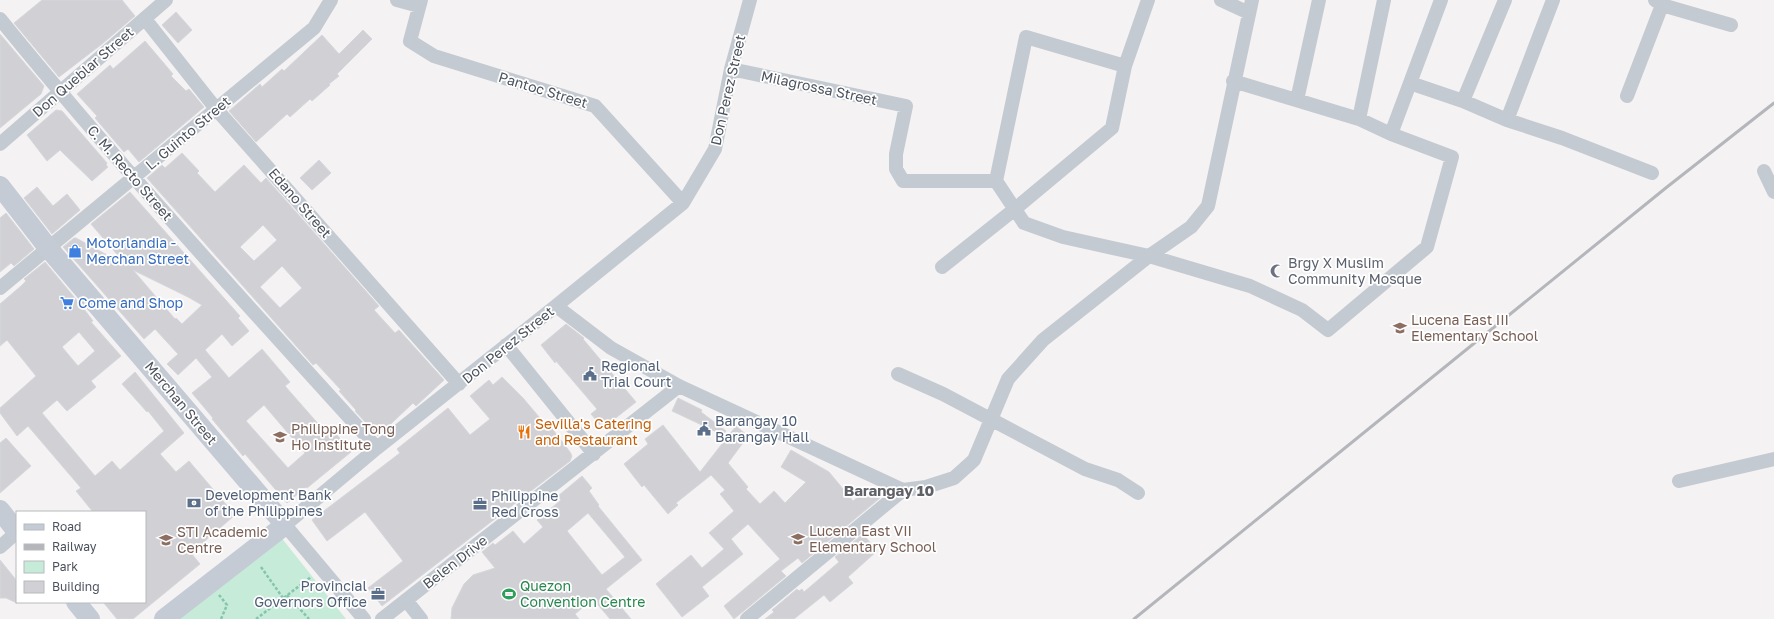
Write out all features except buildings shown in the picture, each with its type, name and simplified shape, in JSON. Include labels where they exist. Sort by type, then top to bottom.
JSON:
[{"type":"main road","name":"Merchan Street","points":[[0,186],[49,248],[285,525]]},
{"type":"main road","points":[[0,510],[16,531]]},
{"type":"main road","name":"Don Perez Street","points":[[164,619],[285,525]]},
{"type":"main road","points":[[77,603],[90,619]]},
{"type":"street","name":"Don Queblar Street","points":[[0,144],[166,0]]},
{"type":"street","name":"L. Guinto Street","points":[[0,288],[217,110],[314,28],[331,0]]},
{"type":"street","points":[[397,0],[420,3]]},
{"type":"street","name":"Don Perez Street","points":[[285,525],[377,448],[459,384],[683,203],[714,149],[731,69],[750,0]]},
{"type":"street","points":[[942,267],[1015,209],[1112,128],[1125,66],[1148,0]]},
{"type":"street","points":[[747,619],[903,490],[926,487],[954,478],[974,460],[1008,379],[1043,340],[1149,256],[1191,226],[1208,206],[1216,173],[1233,81],[1250,6],[1220,0]]},
{"type":"street","points":[[1297,100],[1319,0]]},
{"type":"street","points":[[1359,119],[1384,0]]},
{"type":"street","points":[[1391,134],[1441,0]]},
{"type":"street","points":[[1463,101],[1505,0]]},
{"type":"street","points":[[1506,120],[1553,0]]},
{"type":"street","points":[[1627,96],[1658,2],[1731,25]]},
{"type":"street","name":"Pantoc Street","points":[[420,3],[410,41],[434,56],[595,106],[683,203]]},
{"type":"street","name":"C. M. Recto Street","points":[[0,18],[60,93],[133,178],[377,448]]},
{"type":"street","name":"Edano Street","points":[[145,19],[217,110],[459,384]]},
{"type":"street","points":[[1125,66],[1026,36],[996,181],[1024,223],[1063,237],[1149,256],[1250,286],[1302,310],[1328,330],[1427,248],[1452,157],[1391,134],[1359,119],[1233,81]]},
{"type":"street","name":"Milagrossa Street","points":[[731,69],[906,106],[896,154],[896,170],[903,181],[996,181]]},
{"type":"street","points":[[1410,83],[1463,101],[1506,120],[1562,138],[1652,173]]},
{"type":"street","points":[[1764,171],[1774,192]]},
{"type":"street","points":[[556,306],[611,348],[679,386],[903,490]]},
{"type":"street","points":[[506,345],[594,454]]},
{"type":"street","points":[[898,374],[943,394],[1085,469],[1118,480],[1138,493]]},
{"type":"street","name":"Belen Drive","points":[[382,619],[679,386]]},
{"type":"street","points":[[1679,481],[1774,459]]},
{"type":"street","name":"Merchan Street","points":[[285,525],[364,619]]},
{"type":"street","points":[[0,547],[16,533]]},
{"type":"street","points":[[406,600],[421,619]]},
{"type":"path","points":[[261,567],[283,598]]},
{"type":"path","points":[[256,619],[322,569]]},
{"type":"path","points":[[218,594],[227,604],[220,619]]},
{"type":"path","points":[[287,595],[309,619]]},
{"type":"green space","points":[[280,536],[346,619],[176,619]]},
{"type":"railway","points":[[1134,619],[1667,187],[1774,103]]},
{"type":"place","name":"Motorlandia - Merchan Street","points":[[75,251]]},
{"type":"place","name":"Brgy X Muslim Community Mosque","points":[[1277,271]]},
{"type":"place","name":"Come and Shop","points":[[67,303]]},
{"type":"place","name":"Lucena East III Elementary School","points":[[1400,328]]},
{"type":"place","name":"Regional Trial Court","points":[[590,374]]},
{"type":"place","name":"Barangay 10 Barangay Hall","points":[[704,429]]},
{"type":"place","name":"Sevilla's Catering and Restaurant","points":[[524,432]]},
{"type":"place","name":"Philippine Tong Ho Institute","points":[[280,437]]},
{"type":"place","name":"Development Bank of the Philippines","points":[[194,503]]},
{"type":"place","name":"Philippine Red Cross","points":[[480,504]]},
{"type":"place","name":"Lucena East VII Elementary School","points":[[798,539]]},
{"type":"place","name":"STI Academic Centre","points":[[166,540]]},
{"type":"place","name":"Provincial Governors Office","points":[[378,594]]},
{"type":"place","name":"Quezon Convention Centre","points":[[509,594]]},
{"type":"district","name":"Barangay 10","points":[[889,491]]}]
